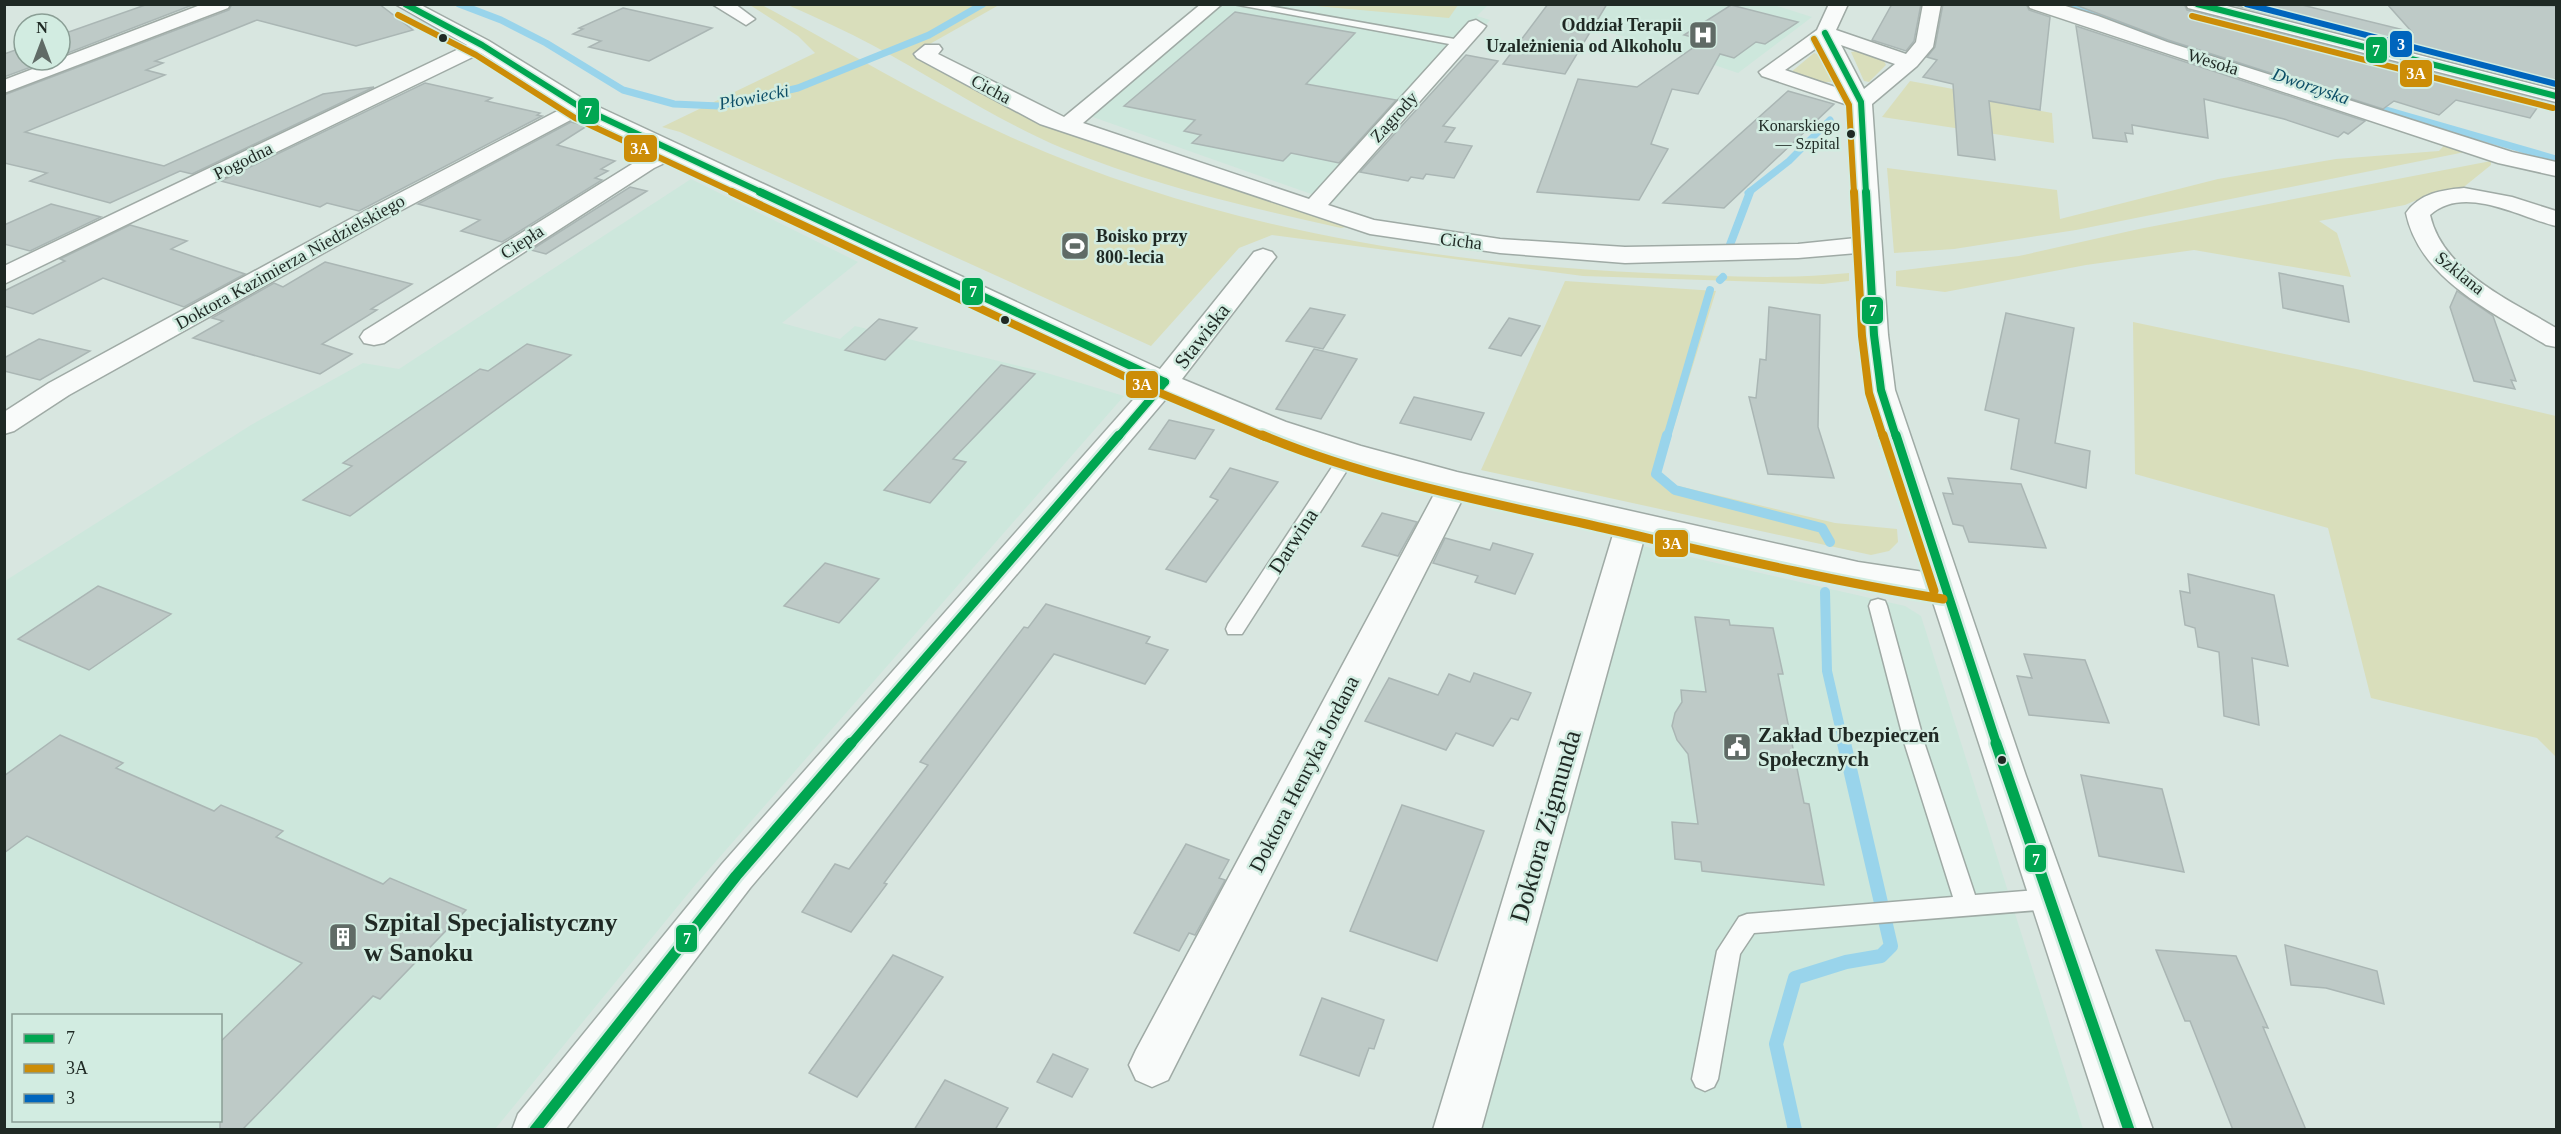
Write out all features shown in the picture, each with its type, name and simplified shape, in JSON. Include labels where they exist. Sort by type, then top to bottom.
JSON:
[{"type":"street","points":[[4,87],[221,4]]},
{"type":"street","points":[[404,4],[482,45],[580,106],[671,151],[1165,382],[1276,428],[1350,453],[1456,483],[1858,573],[1946,587]]},
{"type":"street","points":[[721,4],[746,19]]},
{"type":"street","points":[[1068,126],[1213,4]]},
{"type":"street","points":[[1839,4],[1825,33],[1770,72],[1861,102]]},
{"type":"street","points":[[1861,102],[1910,62],[1926,44],[1932,4]]},
{"type":"street","name":"Wesoła","points":[[2037,4],[2491,153],[2556,169]]},
{"type":"street","points":[[2195,4],[2556,96]]},
{"type":"street","name":"Zagrody","points":[[1313,208],[1476,27]]},
{"type":"street","points":[[1825,33],[1910,62]]},
{"type":"street","points":[[1825,33],[1861,102],[1874,335],[1881,390],[2128,1130]]},
{"type":"street","name":"Pogodna","points":[[4,276],[482,45]]},
{"type":"street","name":"Cicha","points":[[932,49],[924,54],[1038,114],[1370,227],[1442,239],[1558,251],[1625,255],[1798,251],[1870,244]]},
{"type":"street","points":[[2433,63],[2556,89]]},
{"type":"street","name":"Doktora Kazimierza Niedzielskiego","points":[[4,425],[59,389],[373,216],[580,106]]},
{"type":"street","name":"Ciepła","points":[[374,337],[646,163],[671,151]]},
{"type":"street","name":"Szklana","points":[[2556,219],[2466,195],[2430,201],[2418,213],[2422,236],[2443,263],[2556,339]]},
{"type":"street","name":"Stawiska","points":[[535,1130],[736,876],[1165,382],[1263,257]]},
{"type":"street","name":"Doktora Henryka Jordana","points":[[1152,1065],[1456,483]]},
{"type":"street","name":"Doktora Zigmunda","points":[[1457,1130],[1634,522]]},
{"type":"lane","points":[[1238,4],[1460,43]]},
{"type":"lane","name":"Darwina","points":[[1235,629],[1350,453]]},
{"type":"lane","points":[[1878,606],[1916,745],[1966,906]]},
{"type":"lane","points":[[1705,1079],[1729,951],[1747,924],[1914,908],[2051,899]]},
{"type":"shaded area","name":"Oddział Terapii Uzależnienia od Alkoholu","points":[[1606,4],[1774,5],[1812,17],[1738,73],[1646,42],[1591,28]]},
{"type":"shaded area","points":[[1222,5],[1488,5],[1477,16],[1490,20],[1379,146],[1334,202],[1090,116]]},
{"type":"shaded area","points":[[691,179],[858,262],[782,323],[840,339],[855,326],[1040,371],[1124,396],[696,884],[495,1129],[5,1130],[5,581],[251,425],[363,363],[399,369]]},
{"type":"shaded area","points":[[1616,540],[1905,606],[1921,616],[2083,1129],[1440,1130]]},
{"type":"green space","points":[[750,5],[762,5],[912,88],[1004,134],[1081,166],[1159,193],[1239,216],[1401,249],[1483,260],[1566,268],[1724,276],[1774,277],[1849,273],[1849,281],[1823,284],[1583,276],[1272,235],[1239,248],[1151,346],[680,132],[662,127],[815,53],[798,36]]},
{"type":"green space","points":[[788,5],[999,5],[912,54],[1016,110],[1347,227],[1341,228],[1305,220],[1200,194],[1130,173],[1062,148],[990,112],[863,40]]},
{"type":"green space","points":[[1305,5],[1458,5],[1449,18]]},
{"type":"green space","points":[[1857,51],[1884,61],[1886,65],[1869,82],[1864,81],[1851,52]]},
{"type":"green space","points":[[1814,53],[1821,55],[1834,82],[1823,82],[1790,73]]},
{"type":"green space","points":[[1910,81],[2007,99],[2009,105],[2052,113],[2054,143],[1882,117]]},
{"type":"green space","points":[[2448,141],[2470,151],[2076,230],[1954,249],[1894,253],[1887,168],[2057,190],[2060,219],[2218,179],[2336,159],[2439,151]]},
{"type":"green space","points":[[2491,161],[2491,165],[2460,190],[2433,193],[2405,205],[2319,221],[2337,233],[2351,277],[2194,250],[2086,265],[1945,292],[1896,286],[1896,271],[2019,256],[2139,229]]},
{"type":"green space","points":[[1565,281],[1716,291],[1657,481],[1835,523],[1897,529],[1898,542],[1889,551],[1871,555],[1481,470]]},
{"type":"green space","points":[[2133,322],[2361,370],[2556,416],[2556,757],[2537,738],[2371,698],[2328,528],[2135,474]]},
{"type":"building","points":[[148,4],[195,4],[72,51],[72,31]]},
{"type":"building","points":[[232,4],[379,4],[413,30],[356,46],[257,20],[155,61],[163,63],[146,70],[165,75],[25,132],[164,166],[323,94],[374,87],[192,174],[180,171],[110,203],[30,181],[47,173],[4,163],[4,95],[65,72],[72,72],[72,69],[229,10]]},
{"type":"building","points":[[1548,4],[1607,4],[1565,74],[1503,64]]},
{"type":"building","points":[[1892,4],[1921,4],[1914,41],[1906,51],[1872,40]]},
{"type":"building","points":[[1943,4],[2026,4],[2029,10],[2050,17],[2040,110],[1989,101],[1995,160],[1958,155],[1953,84],[1923,77],[1937,60],[1927,57],[1935,47]]},
{"type":"building","points":[[2073,4],[2184,4],[2187,10],[2542,101],[2530,118],[2456,100],[2439,115],[2394,101],[2383,109],[2168,40]]},
{"type":"building","points":[[2230,4],[2298,4],[2412,32],[2387,4],[2556,6],[2556,78],[2551,86]]},
{"type":"building","points":[[1731,5],[1798,22],[1765,44],[1756,42],[1734,58],[1720,54],[1698,94],[1672,89],[1651,144],[1668,149],[1639,200],[1537,192],[1578,79],[1637,87],[1704,40],[1684,35]]},
{"type":"building","points":[[623,8],[712,28],[649,61],[589,47],[601,41],[573,34],[583,29],[579,28]]},
{"type":"building","points":[[1235,12],[1355,33],[1306,84],[1396,100],[1339,163],[1291,153],[1283,161],[1192,143],[1201,135],[1184,131],[1195,120],[1124,106]]},
{"type":"building","points":[[2076,26],[2365,121],[2348,134],[2344,132],[2338,137],[2284,119],[2204,99],[2208,138],[2132,125],[2133,134],[2125,133],[2127,142],[2093,138]]},
{"type":"building","points":[[12,51],[12,72],[18,72],[4,77],[4,54]]},
{"type":"building","points":[[1466,55],[1498,61],[1443,126],[1455,128],[1445,142],[1472,146],[1454,178],[1426,174],[1423,179],[1411,177],[1408,181],[1360,172]]},
{"type":"building","points":[[425,83],[492,98],[486,101],[540,113],[537,115],[542,116],[359,211],[327,203],[320,207],[221,181]]},
{"type":"building","points":[[1788,91],[1834,104],[1724,208],[1663,203]]},
{"type":"building","points":[[571,122],[587,126],[557,145],[615,161],[601,169],[608,171],[595,178],[602,180],[502,242],[461,231],[480,220],[418,204]]},
{"type":"building","points":[[630,187],[647,191],[546,254],[531,250]]},
{"type":"building","points":[[51,204],[101,217],[30,251],[4,244],[4,225]]},
{"type":"building","points":[[130,225],[187,241],[171,249],[245,274],[184,307],[103,278],[33,314],[4,306],[4,291],[65,261],[60,259]]},
{"type":"building","points":[[325,262],[412,284],[371,309],[377,310],[322,344],[352,354],[320,374],[193,338],[223,321],[212,318],[274,283],[283,287]]},
{"type":"building","points":[[2279,273],[2343,286],[2349,322],[2283,308]]},
{"type":"building","points":[[2457,291],[2493,316],[2516,381],[2511,380],[2515,389],[2474,381],[2450,307]]},
{"type":"building","points":[[1769,307],[1820,315],[1818,427],[1834,478],[1768,474],[1749,397],[1756,398],[1760,359],[1766,360]]},
{"type":"building","points":[[1310,308],[1345,315],[1323,349],[1286,341]]},
{"type":"building","points":[[2006,313],[2074,328],[2055,443],[2090,451],[2086,488],[2011,469],[2019,419],[1985,410]]},
{"type":"building","points":[[1509,318],[1540,326],[1521,356],[1489,348]]},
{"type":"building","points":[[879,319],[917,328],[885,360],[845,350]]},
{"type":"building","points":[[39,339],[90,351],[40,380],[4,371],[4,358]]},
{"type":"building","points":[[527,344],[571,355],[350,516],[303,500],[352,466],[343,463],[480,369],[488,371]]},
{"type":"building","points":[[1314,349],[1357,359],[1321,419],[1276,409]]},
{"type":"building","points":[[1001,365],[1035,374],[953,459],[966,462],[930,503],[884,490]]},
{"type":"building","points":[[1414,397],[1484,413],[1471,440],[1400,423]]},
{"type":"building","points":[[1169,420],[1214,430],[1195,459],[1149,449]]},
{"type":"building","points":[[1230,468],[1278,482],[1206,582],[1166,569],[1218,500],[1210,497]]},
{"type":"building","points":[[1948,478],[2021,484],[2046,548],[1969,542],[1963,526],[1953,524],[1943,493],[1953,494]]},
{"type":"building","points":[[1382,513],[1417,522],[1398,556],[1362,546]]},
{"type":"building","points":[[1445,538],[1490,550],[1493,543],[1533,554],[1515,594],[1475,582],[1478,576],[1433,563]]},
{"type":"building","points":[[825,563],[879,579],[839,623],[784,606]]},
{"type":"building","points":[[2188,574],[2274,595],[2288,666],[2252,658],[2259,725],[2224,716],[2219,652],[2198,647],[2195,628],[2185,625],[2180,591],[2190,593]]},
{"type":"building","points":[[98,586],[171,614],[89,670],[18,639]]},
{"type":"building","points":[[1046,604],[1150,637],[1146,643],[1168,650],[1145,684],[1054,654],[884,883],[887,884],[851,932],[802,912],[835,864],[849,869],[928,765],[920,762],[1024,627],[1028,628]]},
{"type":"building","name":"Zakład Ubezpieczeń Społecznych","points":[[1695,617],[1729,620],[1730,625],[1773,628],[1783,674],[1778,674],[1804,803],[1809,804],[1824,885],[1702,871],[1701,862],[1675,859],[1672,822],[1698,824],[1688,754],[1677,740],[1672,726],[1675,713],[1682,702],[1681,690],[1706,692]]},
{"type":"building","points":[[2024,654],[2085,660],[2109,723],[2029,715],[2017,676],[2032,678]]},
{"type":"building","points":[[1474,673],[1531,693],[1518,720],[1511,718],[1493,746],[1456,733],[1446,750],[1365,721],[1389,678],[1438,695],[1449,674],[1470,682]]},
{"type":"building","name":"Szpital Specjalistyczny w Sanoku","points":[[60,735],[123,763],[116,768],[214,811],[221,805],[283,831],[276,837],[383,884],[390,878],[466,910],[380,999],[373,996],[242,1130],[220,1130],[220,1122],[222,1122],[222,1040],[302,963],[27,836],[4,853],[4,776]]},
{"type":"building","points":[[2081,775],[2162,789],[2184,872],[2099,856]]},
{"type":"building","points":[[1402,805],[1484,831],[1437,961],[1350,931]]},
{"type":"building","points":[[1186,844],[1229,860],[1219,878],[1225,880],[1195,935],[1189,933],[1179,951],[1134,933]]},
{"type":"building","points":[[2285,945],[2377,971],[2384,1004],[2326,988],[2291,985]]},
{"type":"building","points":[[2156,950],[2236,956],[2268,1028],[2263,1027],[2306,1130],[2233,1130],[2190,1021],[2185,1021]]},
{"type":"building","points":[[893,955],[943,977],[857,1097],[809,1073]]},
{"type":"building","points":[[1322,998],[1384,1020],[1374,1049],[1369,1048],[1359,1076],[1300,1055]]},
{"type":"building","points":[[1053,1054],[1088,1069],[1072,1097],[1037,1082]]},
{"type":"building","points":[[945,1080],[1008,1108],[995,1130],[914,1130]]},
{"type":"waterway","name":"Płowiecki","points":[[459,4],[501,20],[546,43],[623,90],[674,104],[719,106],[798,88],[929,35],[983,4]]},
{"type":"waterway","name":"Dworzyska","points":[[2068,4],[2310,88],[2556,159]]},
{"type":"waterway","points":[[1748,193],[1789,161],[1830,120]]},
{"type":"waterway","points":[[1728,250],[1750,192]]},
{"type":"waterway","points":[[1720,280],[1723,277]]},
{"type":"waterway","points":[[1667,437],[1710,290]]},
{"type":"waterway","points":[[1667,435],[1656,474],[1675,490],[1822,528],[1830,542]]},
{"type":"waterway","points":[[1825,592],[1827,671],[1844,745]]},
{"type":"waterway","points":[[1795,1130],[1776,1044],[1795,978],[1846,962],[1881,956],[1891,946],[1844,743]]},
{"type":"transit line","name":"7","points":[[405,4],[482,45],[580,107],[1165,382]]},
{"type":"transit line","name":"7","points":[[2197,4],[2556,96]]},
{"type":"transit line","name":"3","points":[[2246,4],[2556,84]]},
{"type":"transit line","name":"3A","points":[[398,15],[476,55],[575,118],[1160,393],[1271,439],[1347,465],[1453,494],[1855,585],[1943,599]]},
{"type":"transit line","name":"3A","points":[[2192,16],[2553,108]]},
{"type":"transit line","name":"7","points":[[1825,33],[1861,102],[1874,335],[1881,390],[2007,776],[2129,1130]]},
{"type":"transit line","name":"3A","points":[[1814,39],[1849,105],[1862,336],[1869,393],[1934,591]]},
{"type":"transit line","name":"7","points":[[535,1130],[736,876],[1165,382]]},
{"type":"place","name":"Oddział Terapii Uzależnienia od Alkoholu","points":[[1703,35]]},
{"type":"place","name":"Konarskiego — Szpital","points":[[1851,134]]},
{"type":"place","name":"Boisko przy 800-lecia","points":[[1075,246]]},
{"type":"place","name":"Zakład Ubezpieczeń Społecznych","points":[[1737,747]]},
{"type":"place","name":"Szpital Specjalistyczny w Sanoku","points":[[343,937]]}]
